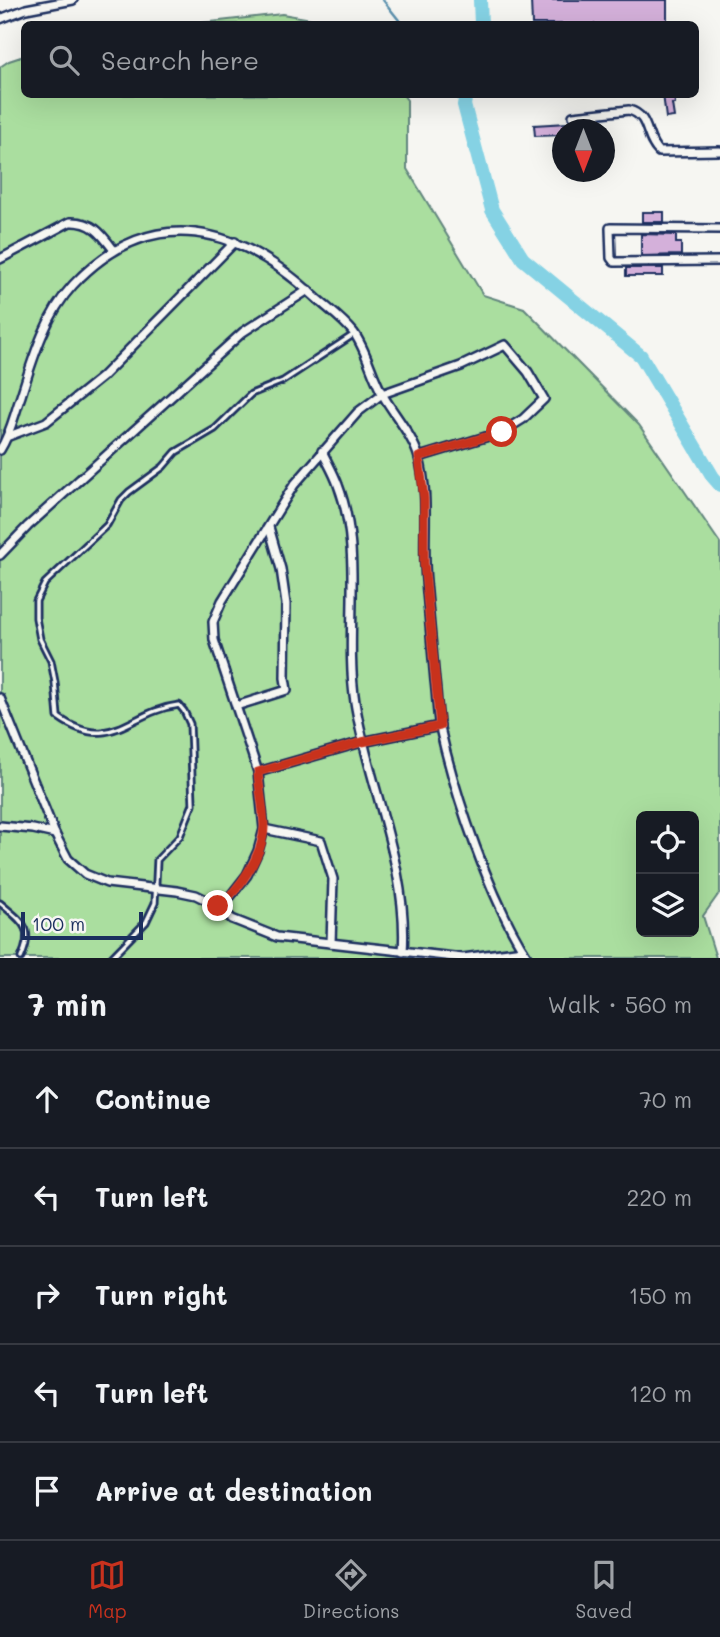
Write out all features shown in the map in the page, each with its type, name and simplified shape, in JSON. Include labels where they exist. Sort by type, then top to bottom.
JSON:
[{"type":"street","points":[[0,19],[26,9],[73,0]]},
{"type":"street","points":[[573,116],[629,110],[644,119],[654,148],[659,152],[720,151]]},
{"type":"street","points":[[0,258],[69,222],[81,221],[95,227],[113,249]]},
{"type":"street","points":[[720,229],[610,228],[611,258],[614,262],[720,261]]},
{"type":"street","points":[[0,450],[9,436],[47,324],[71,288],[97,261],[113,249],[136,240],[173,232],[200,232],[235,242],[260,253],[308,290],[354,334],[382,394],[419,457],[424,499],[424,563],[440,726],[463,809],[488,877],[528,958]]},
{"type":"street","points":[[9,436],[46,422],[102,377],[235,242]]},
{"type":"street","points":[[0,555],[243,332],[308,290]]},
{"type":"street","points":[[218,906],[229,898],[247,876],[264,829],[258,772],[214,640],[213,622],[222,601],[294,485],[358,412],[382,394],[461,366],[505,345],[528,372],[544,400],[523,419],[502,432],[419,457]]},
{"type":"street","points":[[322,452],[338,485],[346,517],[351,553],[354,687],[362,742],[396,871],[405,921],[403,952]]},
{"type":"street","points":[[236,706],[287,690],[286,604],[281,569],[268,527]]},
{"type":"street","points":[[0,698],[55,834],[68,859],[85,874],[107,883],[154,887],[196,895],[218,906],[232,919],[277,937],[463,958],[523,950]]},
{"type":"street","points":[[258,772],[362,742],[440,726]]},
{"type":"street","points":[[0,826],[55,834]]},
{"type":"street","points":[[264,829],[321,841],[333,879],[331,943]]},
{"type":"lane","points":[[111,958],[146,922],[155,903],[157,860],[180,836],[193,804],[190,724],[178,705],[162,707],[122,728],[99,733],[72,727],[58,717],[55,682],[51,661],[40,639],[36,601],[45,583],[107,525],[121,500],[163,467],[176,452],[215,429],[251,394],[283,381],[354,334]]},
{"type":"lane","points":[[0,903],[25,925],[28,933],[27,944],[21,958]]},
{"type":"green space","points":[[282,14],[323,21],[220,21]]},
{"type":"green space","points":[[21,57],[21,98],[405,98],[407,169],[483,295],[524,308],[639,425],[720,543],[720,892],[703,916],[716,958],[0,958],[0,67]]},
{"type":"building","points":[[531,0],[667,0],[667,21],[532,21]]},
{"type":"building","points":[[664,98],[674,98],[675,104],[672,104],[674,117],[666,118]]},
{"type":"building","points":[[552,124],[552,135],[535,136],[534,125]]},
{"type":"building","points":[[642,212],[664,212],[664,222],[642,222]]},
{"type":"building","points":[[641,234],[676,235],[676,243],[681,243],[681,255],[641,256]]},
{"type":"building","points":[[626,268],[663,268],[663,276],[626,276]]},
{"type":"waterway","points":[[383,0],[400,21]]},
{"type":"waterway","points":[[480,0],[481,21]]},
{"type":"waterway","points":[[459,98],[464,105]]},
{"type":"waterway","points":[[465,98],[464,105],[492,210],[523,259],[641,356],[720,485]]},
{"type":"route","points":[[218,906],[229,898],[247,876],[258,851],[264,829],[258,772],[362,742],[440,726],[424,563],[424,499],[419,457],[502,432]]}]
